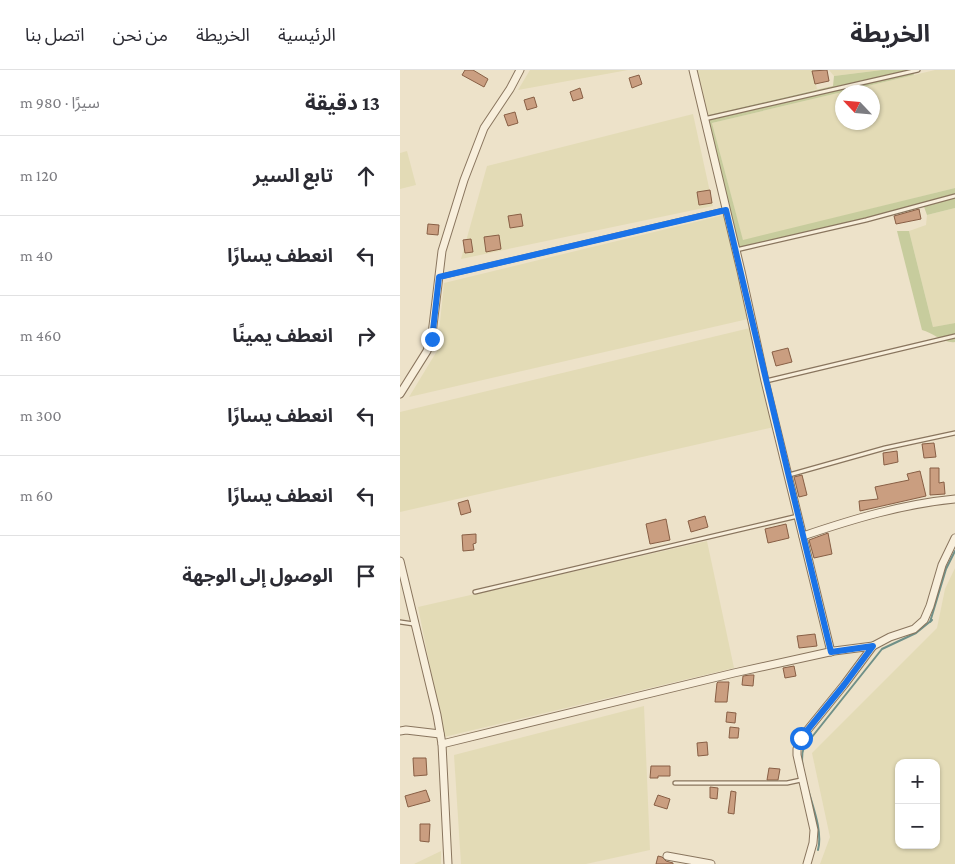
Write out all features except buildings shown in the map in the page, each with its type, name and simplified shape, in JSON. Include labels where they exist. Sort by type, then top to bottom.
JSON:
[{"type":"street","points":[[400,394],[430,346],[443,246],[464,180],[482,133],[520,70]]},
{"type":"street","points":[[693,70],[765,381],[831,652]]},
{"type":"street","points":[[803,536],[847,521],[927,501],[955,498]]},
{"type":"street","points":[[442,744],[734,673],[831,652],[873,646],[890,637],[914,629],[924,620],[942,565],[955,538]]},
{"type":"street","points":[[400,561],[442,744],[448,864]]},
{"type":"street","points":[[807,864],[814,830],[797,749],[801,738],[873,646]]},
{"type":"street","points":[[400,731],[440,734]]},
{"type":"street","points":[[667,856],[711,864]]},
{"type":"lane","points":[[704,119],[918,70]]},
{"type":"lane","points":[[736,250],[866,220],[955,196]]},
{"type":"lane","points":[[439,277],[726,210]]},
{"type":"lane","points":[[765,381],[955,336]]},
{"type":"lane","points":[[789,476],[886,448],[955,433]]},
{"type":"lane","points":[[475,592],[798,516]]},
{"type":"lane","points":[[400,622],[415,624]]},
{"type":"lane","points":[[675,783],[786,784],[802,780]]},
{"type":"shaded area","points":[[530,70],[628,70],[518,90]]},
{"type":"shaded area","points":[[694,70],[827,70],[814,75],[817,89],[704,116]]},
{"type":"shaded area","points":[[829,70],[882,70],[834,76]]},
{"type":"shaded area","points":[[935,70],[955,70],[955,188],[743,241],[712,123],[835,94],[835,130],[880,130],[880,85],[872,85]]},
{"type":"shaded area","points":[[693,114],[713,206],[461,259],[487,166]]},
{"type":"shaded area","points":[[407,151],[416,185],[400,189],[400,153]]},
{"type":"shaded area","points":[[955,208],[955,323],[933,327],[909,231],[926,225],[927,215]]},
{"type":"shaded area","points":[[728,214],[748,319],[409,397],[437,351],[444,283]]},
{"type":"shaded area","points":[[750,328],[774,427],[400,512],[400,412]]},
{"type":"shaded area","points":[[707,541],[734,668],[444,737],[418,607]]},
{"type":"shaded area","points":[[955,568],[955,864],[820,864],[830,837],[812,753],[937,628],[945,589]]},
{"type":"shaded area","points":[[644,706],[650,850],[586,864],[461,864],[454,755]]},
{"type":"shaded area","points":[[441,851],[441,864],[414,864]]},
{"type":"green space","points":[[882,70],[912,70],[914,75],[872,85],[835,85],[835,94],[712,123],[743,240],[955,188],[955,208],[927,215],[923,204],[736,249],[704,116],[833,86],[834,76]]},
{"type":"green space","points":[[897,231],[909,231],[933,327],[955,323],[955,342],[943,340],[922,330]]},
{"type":"waterway","points":[[818,850],[818,825],[803,770],[802,758],[804,747],[882,649],[916,633],[932,620],[930,622],[946,569],[955,551]]},
{"type":"route","points":[[432,339],[439,277],[726,210],[765,381],[831,652],[873,646],[801,738]]}]
